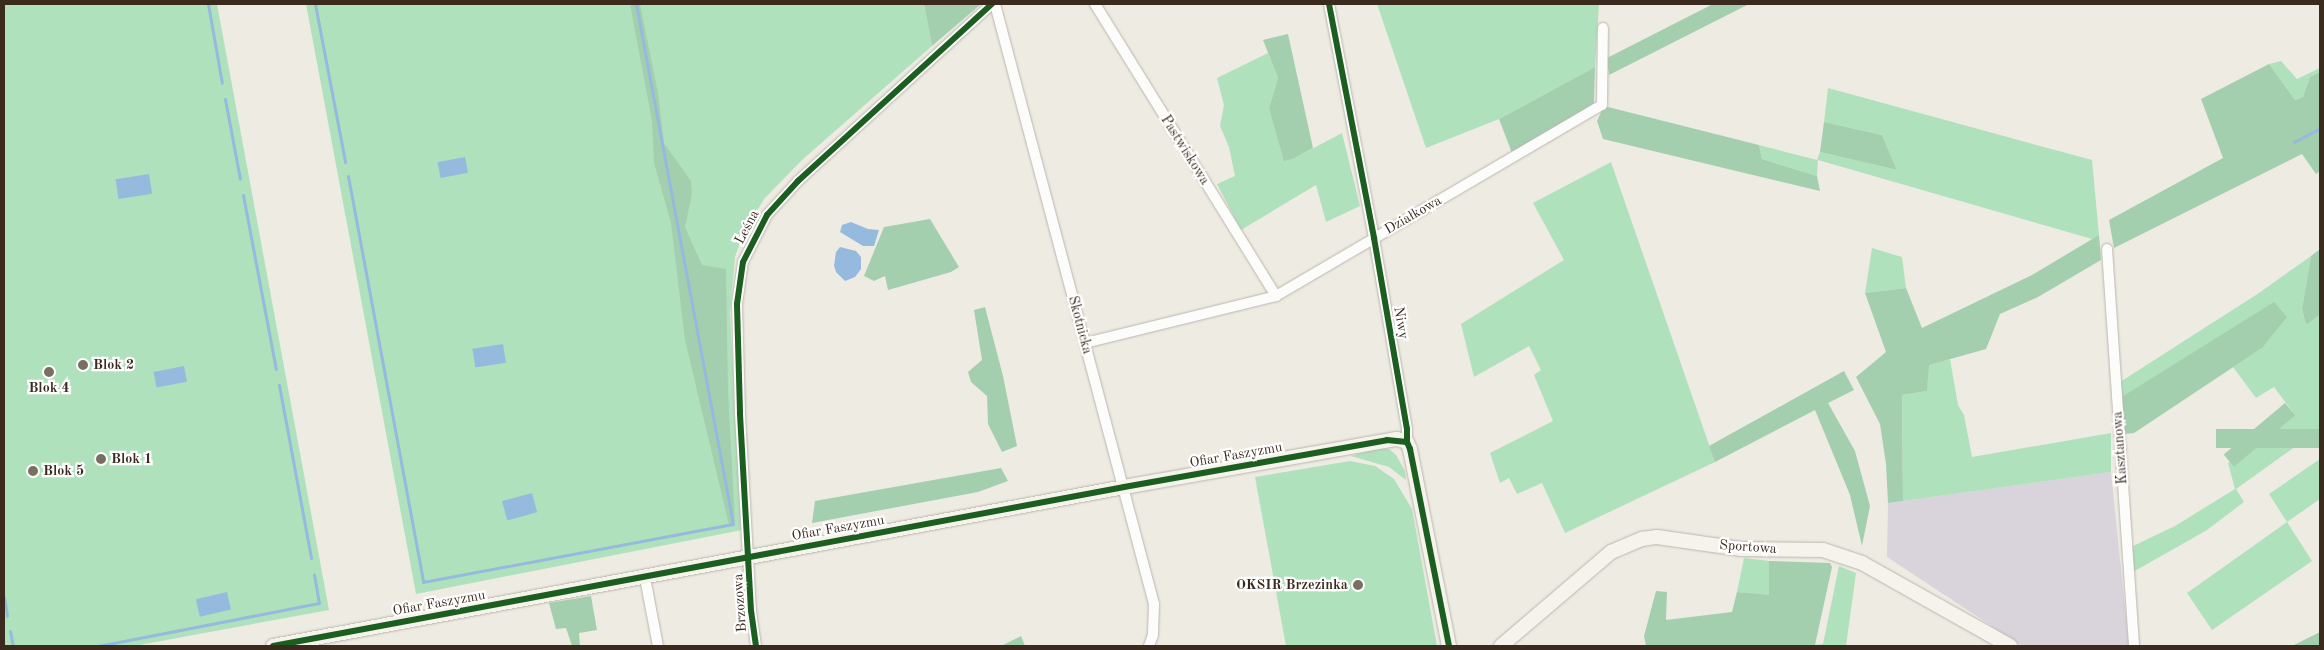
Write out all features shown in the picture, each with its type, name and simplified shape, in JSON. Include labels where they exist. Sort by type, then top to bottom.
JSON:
[{"type":"street","name":"Skotnicka","points":[[993,4],[1154,604],[1153,635],[1149,646]]},
{"type":"street","name":"Leśna","points":[[749,557],[740,412],[737,304],[743,262],[750,245],[767,215],[798,181],[993,4]]},
{"type":"street","name":"Pastwiskowa","points":[[1095,4],[1276,296]]},
{"type":"street","name":"Niwy","points":[[1328,4],[1374,238],[1407,429],[1407,442],[1410,449],[1449,646]]},
{"type":"street","name":"Działkowa","points":[[1085,343],[1276,296],[1602,105],[1603,28]]},
{"type":"street","name":"Kasztanowa","points":[[2107,249],[2134,646]]},
{"type":"street","name":"Ofiar Faszyzmu","points":[[273,646],[1124,487],[1387,440],[1407,442]]},
{"type":"street","name":"Sportowa","points":[[1501,646],[1611,552],[1642,539],[1657,537],[1741,549],[1823,550],[1862,563],[2010,646]]},
{"type":"street","name":"Brzozowa","points":[[749,557],[751,611],[756,646]]},
{"type":"street","points":[[645,578],[658,646]]},
{"type":"shaded area","points":[[2111,472],[2129,646],[2022,646],[1887,557],[1888,503]]},
{"type":"green space","points":[[4,4],[217,4],[329,610],[134,646],[4,646]]},
{"type":"green space","points":[[306,4],[924,4],[932,46],[802,160],[764,199],[743,235],[735,257],[730,314],[742,530],[416,594]]},
{"type":"green space","points":[[630,4],[640,4],[658,93],[664,143],[691,181],[692,194],[685,227],[702,265],[726,269],[728,392],[735,522],[729,525],[685,340],[671,223],[654,163],[652,121]]},
{"type":"green space","points":[[924,4],[981,4],[932,46]]},
{"type":"green space","points":[[1377,4],[1599,4],[1595,67],[1499,119],[1426,148]]},
{"type":"green space","points":[[1713,4],[1749,4],[1609,75],[1607,58]]},
{"type":"green space","points":[[1288,34],[1313,148],[1295,158],[1284,161],[1269,108],[1278,78],[1263,40]]},
{"type":"green space","points":[[1268,53],[1278,78],[1269,108],[1295,158],[1342,133],[1360,206],[1326,222],[1316,185],[1241,230],[1217,184],[1235,176],[1229,147],[1220,126],[1224,105],[1217,78]]},
{"type":"green space","points":[[2281,61],[2297,79],[2320,68],[2320,72],[2310,77],[2303,97],[2295,100],[2269,64]]},
{"type":"green space","points":[[2269,64],[2295,100],[2303,97],[2310,77],[2320,72],[2320,171],[2316,174],[2302,154],[2114,248],[2109,220],[2223,158],[2201,99]]},
{"type":"green space","points":[[1595,67],[1594,103],[1586,110],[1512,153],[1499,119]]},
{"type":"green space","points":[[1828,88],[2092,160],[2099,235],[2092,239],[1818,160],[1817,176],[1762,159],[1759,145],[1817,160],[1820,152],[1897,170],[1882,135],[1824,122]]},
{"type":"green space","points":[[1604,106],[1759,145],[1762,159],[1817,176],[1820,191],[1603,139],[1597,121]]},
{"type":"green space","points":[[1824,122],[1882,135],[1897,170],[1820,152]]},
{"type":"green space","points":[[1611,162],[1715,462],[1565,533],[1542,483],[1517,494],[1509,478],[1500,483],[1490,453],[1553,421],[1534,375],[1541,370],[1529,346],[1474,377],[1461,324],[1564,260],[1533,203]]},
{"type":"green space","points":[[930,219],[959,267],[951,272],[888,290],[885,276],[874,281],[864,276],[884,227]]},
{"type":"green space","points":[[2099,235],[2101,260],[2038,297],[2000,314],[1986,349],[1929,365],[1927,391],[1902,395],[1903,501],[1888,503],[1886,464],[1880,424],[1856,377],[1886,352],[1865,293],[1906,288],[1922,328],[2032,275]]},
{"type":"green space","points":[[1872,248],[1902,257],[1906,288],[1865,293]]},
{"type":"green space","points":[[2320,249],[2320,315],[2306,325],[2302,309],[2311,256]]},
{"type":"green space","points":[[2311,256],[2302,309],[2306,325],[2320,315],[2320,429],[2236,489],[2244,502],[2207,530],[2133,572],[2131,547],[2175,526],[2235,489],[2228,463],[2295,415],[2274,387],[2256,398],[2233,367],[2262,348],[2120,398],[2120,382],[2259,293]]},
{"type":"green space","points":[[2274,302],[2287,317],[2262,348],[2134,433],[2124,434],[2120,398]]},
{"type":"green space","points":[[985,307],[1003,376],[1017,446],[1002,452],[988,424],[987,396],[971,382],[968,372],[982,360],[974,310]]},
{"type":"green space","points":[[1950,359],[1958,405],[1964,415],[1972,457],[2111,433],[2111,472],[1903,501],[1902,395],[1927,391],[1928,365]]},
{"type":"green space","points":[[1844,371],[1854,390],[1828,403],[1855,451],[1870,506],[1862,546],[1850,495],[1815,410],[1715,462],[1709,446]]},
{"type":"green space","points":[[2285,403],[2295,415],[2234,467],[2224,454]]},
{"type":"green space","points":[[2216,429],[2320,429],[2320,448],[2216,448]]},
{"type":"green space","points":[[1379,448],[1389,449],[1396,455],[1405,471],[1406,480],[1389,467],[1351,456]]},
{"type":"green space","points":[[2320,459],[2320,499],[2287,522],[2269,494]]},
{"type":"green space","points":[[1350,461],[1375,466],[1394,479],[1412,509],[1437,646],[1286,646],[1255,477]]},
{"type":"green space","points":[[1001,468],[1008,481],[978,492],[812,523],[815,501]]},
{"type":"green space","points":[[2287,522],[2312,561],[2212,630],[2187,593]]},
{"type":"green space","points":[[1744,558],[1769,561],[1769,596],[1737,592]]},
{"type":"green space","points":[[1769,561],[1830,563],[1832,567],[1815,645],[1646,646],[1644,636],[1656,591],[1667,592],[1666,620],[1732,612],[1737,592],[1769,595]]},
{"type":"green space","points":[[1839,566],[1856,573],[1846,646],[1802,646],[1823,644]]},
{"type":"green space","points":[[591,596],[597,630],[579,633],[580,646],[572,646],[566,628],[556,629],[549,603]]},
{"type":"green space","points":[[2320,632],[2320,646],[2292,646]]},
{"type":"green space","points":[[1021,636],[1025,646],[1001,646]]},
{"type":"water","points":[[465,157],[468,173],[441,178],[438,162]]},
{"type":"water","points":[[149,174],[152,194],[119,199],[115,179]]},
{"type":"water","points":[[851,222],[868,229],[879,230],[874,246],[863,246],[840,232],[842,225]]},
{"type":"water","points":[[840,247],[856,251],[861,257],[861,269],[855,277],[845,281],[836,272],[834,266],[836,252]]},
{"type":"water","points":[[503,344],[506,363],[475,368],[472,349]]},
{"type":"water","points":[[184,366],[187,382],[157,388],[154,372]]},
{"type":"water","points":[[532,493],[537,512],[507,520],[502,501]]},
{"type":"water","points":[[227,592],[231,610],[200,617],[196,599]]},
{"type":"waterway","points":[[208,4],[222,83]]},
{"type":"waterway","points":[[315,4],[345,162]]},
{"type":"waterway","points":[[348,176],[423,582],[733,524],[636,4]]},
{"type":"waterway","points":[[225,99],[240,179]]},
{"type":"waterway","points":[[2294,142],[2320,128]]},
{"type":"waterway","points":[[243,195],[276,369]]},
{"type":"waterway","points":[[279,385],[311,558]]},
{"type":"waterway","points":[[98,646],[319,603],[314,574]]},
{"type":"waterway","points":[[4,597],[7,616]]},
{"type":"waterway","points":[[10,631],[13,646]]},
{"type":"cycle path","points":[[756,646],[751,611],[740,412],[737,304],[743,262],[767,215],[798,181],[992,4]]},
{"type":"cycle path","points":[[1329,4],[1374,238],[1407,429],[1407,442],[1410,449],[1449,646]]},
{"type":"cycle path","points":[[273,646],[1124,487],[1387,440],[1407,442]]},
{"type":"place","name":"Blok 2","points":[[83,365]]},
{"type":"place","name":"Blok 4","points":[[49,372]]},
{"type":"place","name":"Blok 1","points":[[101,459]]},
{"type":"place","name":"Blok 5","points":[[33,471]]},
{"type":"place","name":"OKSIR Brzezinka","points":[[1358,585]]}]
